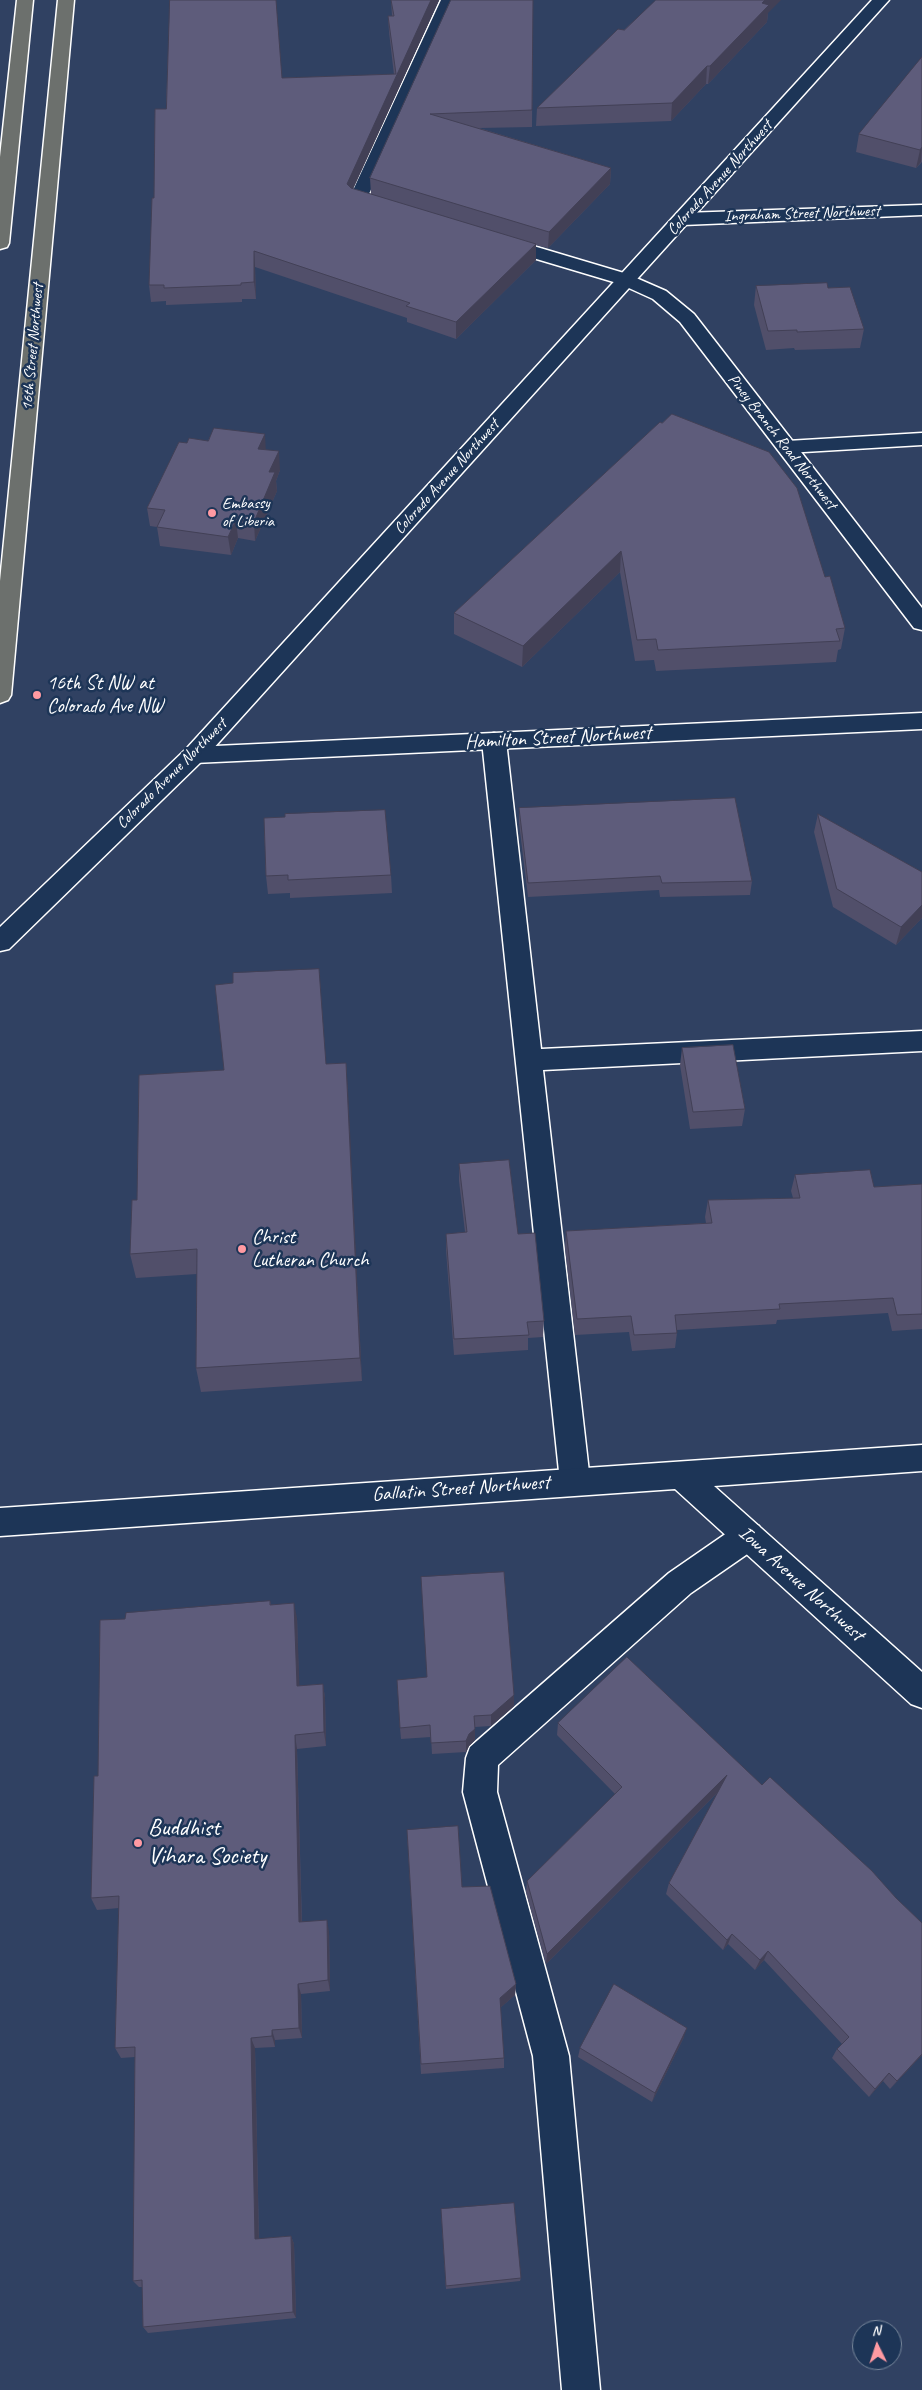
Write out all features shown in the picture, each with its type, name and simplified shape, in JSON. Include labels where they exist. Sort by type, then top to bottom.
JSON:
[{"type":"main road","points":[[0,243],[25,0]]},
{"type":"main road","name":"16th Street Northwest","points":[[0,694],[66,0]]},
{"type":"street","points":[[406,213],[358,199],[449,0]]},
{"type":"street","name":"Colorado Avenue Northwest","points":[[0,942],[194,755],[881,0]]},
{"type":"street","name":"Ingraham Street Northwest","points":[[683,219],[922,210]]},
{"type":"street","name":"Piney Branch Road Northwest","points":[[481,236],[627,280],[656,292],[678,308],[922,623]]},
{"type":"street","points":[[786,448],[922,439]]},
{"type":"street","name":"Hamilton Street Northwest","points":[[194,755],[922,721]]},
{"type":"street","points":[[494,741],[575,1481]]},
{"type":"street","points":[[529,1060],[922,1040]]},
{"type":"street","name":"Gallatin Street Northwest","points":[[0,1522],[922,1458]]},
{"type":"street","name":"Iowa Avenue Northwest","points":[[681,1475],[922,1693]]},
{"type":"street","points":[[581,2390],[551,2056],[480,1792],[482,1758],[680,1583],[748,1536]]},
{"type":"building","points":[[170,0],[276,0],[282,78],[396,74],[388,16],[394,16],[391,0],[431,0],[347,184],[351,188],[536,244],[456,322],[406,306],[410,303],[254,251],[254,282],[241,283],[241,285],[164,288],[164,285],[149,285],[152,198],[154,198],[155,109],[166,109]]},
{"type":"building","points":[[451,0],[533,0],[532,110],[430,114],[611,168],[549,232],[370,178]]},
{"type":"building","points":[[656,0],[765,0],[762,3],[769,5],[672,103],[537,108],[618,29],[624,30]]},
{"type":"building","points":[[922,57],[922,147],[920,150],[859,134]]},
{"type":"building","points":[[827,283],[828,288],[850,287],[864,329],[797,332],[797,330],[768,331],[756,286]]},
{"type":"building","points":[[672,414],[769,452],[797,488],[825,577],[830,576],[845,628],[836,629],[840,641],[658,650],[656,639],[637,640],[621,551],[523,646],[454,613],[660,422],[662,423]]},
{"type":"building","name":"Embassy of Liberia","points":[[214,428],[265,434],[258,449],[279,451],[269,472],[275,472],[254,522],[236,520],[228,537],[157,527],[165,510],[147,508],[179,442],[187,443],[189,438],[208,441]]},
{"type":"building","points":[[735,798],[752,881],[662,883],[660,876],[528,883],[519,808]]},
{"type":"building","points":[[385,810],[391,875],[288,880],[288,875],[266,876],[264,818],[285,817],[285,814]]},
{"type":"building","points":[[818,814],[922,872],[922,905],[901,927],[837,889]]},
{"type":"building","name":"Christ Lutheran Church","points":[[319,969],[326,1064],[346,1063],[360,1358],[196,1368],[197,1249],[130,1254],[132,1200],[137,1200],[139,1075],[224,1070],[215,985],[233,983],[233,973]]},
{"type":"building","points":[[733,1045],[745,1109],[693,1112],[682,1048]]},
{"type":"building","points":[[509,1160],[518,1234],[535,1233],[544,1321],[527,1322],[529,1335],[454,1339],[446,1234],[467,1232],[459,1164]]},
{"type":"building","points":[[870,1170],[874,1187],[922,1184],[922,1314],[897,1315],[893,1298],[779,1304],[780,1309],[675,1315],[677,1333],[634,1335],[631,1316],[577,1319],[566,1231],[712,1223],[708,1200],[800,1198],[795,1175]]},
{"type":"building","points":[[504,1572],[514,1695],[491,1715],[474,1716],[475,1729],[469,1734],[466,1741],[431,1743],[430,1725],[400,1728],[397,1680],[427,1677],[421,1577]]},
{"type":"building","points":[[270,1601],[270,1605],[294,1603],[297,1686],[323,1684],[324,1732],[295,1735],[299,1922],[327,1920],[328,1980],[298,1984],[299,2028],[272,2030],[272,2036],[251,2038],[255,2239],[291,2236],[293,2312],[143,2327],[142,2280],[133,2281],[135,2047],[115,2048],[119,1896],[91,1898],[94,1776],[98,1776],[100,1620],[125,1619],[126,1613]]},
{"type":"building","points":[[627,1657],[762,1785],[770,1777],[872,1871],[922,1923],[922,2054],[897,2081],[889,2073],[875,2089],[837,2049],[849,2037],[768,1951],[760,1960],[732,1934],[727,1940],[669,1883],[727,1775],[547,1954],[527,1881],[622,1787],[558,1723]]},
{"type":"building","points":[[458,1826],[462,1887],[490,1886],[516,1984],[500,1998],[504,2058],[421,2064],[407,1830]]},
{"type":"building","points":[[614,1984],[687,2028],[655,2093],[580,2048]]},
{"type":"building","points":[[514,2203],[521,2278],[446,2286],[441,2209]]},
{"type":"place","name":"Embassy of Liberia","points":[[212,513]]},
{"type":"place","name":"16th St NW at Colorado Ave NW","points":[[37,695]]},
{"type":"place","name":"Christ Lutheran Church","points":[[242,1249]]},
{"type":"place","name":"Buddhist Vihara Society","points":[[138,1843]]}]
